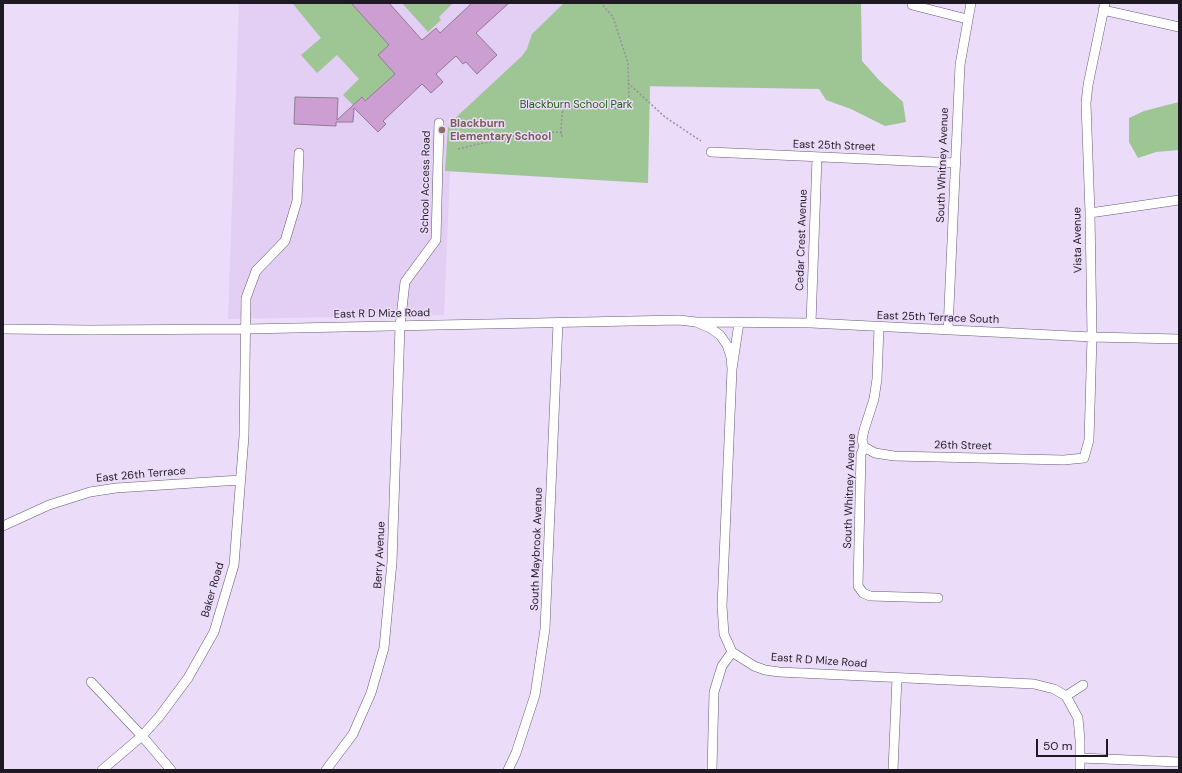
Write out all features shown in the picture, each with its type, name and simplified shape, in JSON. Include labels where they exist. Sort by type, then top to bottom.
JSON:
[{"type":"street","name":"South Whitney Avenue","points":[[948,330],[960,65],[971,3]]},
{"type":"street","points":[[912,6],[967,19]]},
{"type":"street","points":[[1104,7],[1179,27]]},
{"type":"street","name":"Vista Avenue","points":[[1064,460],[1084,458],[1090,440],[1092,336],[1086,103],[1088,85],[1104,7]]},
{"type":"street","name":"School Access Road","points":[[400,326],[405,282],[436,240],[439,123]]},
{"type":"street","name":"Baker Road","points":[[102,770],[142,736],[159,717],[188,678],[214,632],[234,565],[244,436],[247,328],[246,298],[256,271],[285,240],[297,200],[299,152]]},
{"type":"street","name":"East 25th Street","points":[[711,152],[817,158],[955,163]]},
{"type":"street","name":"Cedar Crest Avenue","points":[[811,323],[817,158]]},
{"type":"street","points":[[1090,213],[1179,200]]},
{"type":"street","name":"East R D Mize Road","points":[[3,329],[90,330],[400,326],[679,320],[696,322],[710,328],[720,335],[728,345],[732,369]]},
{"type":"street","name":"East 25th Terrace South","points":[[696,322],[811,323],[1179,339]]},
{"type":"street","name":"South Maybrook Avenue","points":[[508,770],[516,753],[534,695],[546,630],[558,323]]},
{"type":"street","name":"East R D Mize Road","points":[[739,323],[732,369],[722,606],[724,634],[732,652],[754,666],[765,670],[1034,684],[1054,689],[1066,696]]},
{"type":"street","name":"Berry Avenue","points":[[326,770],[353,734],[371,693],[384,648],[392,562],[400,326]]},
{"type":"street","name":"South Whitney Avenue","points":[[879,327],[877,379],[874,399],[862,440],[864,447],[861,454],[858,586],[863,593],[870,596],[938,598]]},
{"type":"street","name":"26th Street","points":[[864,447],[875,453],[894,456],[1064,460]]},
{"type":"street","name":"East 26th Terrace","points":[[3,526],[48,504],[90,492],[116,488],[240,480]]},
{"type":"street","points":[[712,770],[714,692],[722,666],[732,652]]},
{"type":"street","points":[[893,770],[897,678]]},
{"type":"street","points":[[91,682],[142,736],[171,770]]},
{"type":"street","points":[[1080,770],[1078,718],[1066,696],[1083,685]]},
{"type":"street","points":[[1080,758],[1179,762]]},
{"type":"path","points":[[565,136],[561,136],[562,112],[564,109],[571,106],[612,109],[620,108],[625,105],[629,98],[628,63],[613,17],[601,3]]},
{"type":"path","points":[[628,83],[665,118],[700,141]]},
{"type":"path","points":[[458,149],[526,132],[561,132]]},
{"type":"shaded area","name":"Blackburn Elementary School","points":[[239,3],[842,3],[842,89],[649,87],[648,183],[450,171],[444,315],[228,319]]},
{"type":"green space","points":[[351,3],[389,45],[378,55],[389,67],[414,56],[366,101],[362,97],[353,105],[343,95],[359,79],[337,55],[317,73],[301,55],[321,38],[293,4]]},
{"type":"green space","points":[[402,3],[453,3],[439,17],[441,20],[428,32]]},
{"type":"green space","name":"Blackburn School Park","points":[[564,3],[861,3],[862,61],[879,80],[903,102],[906,122],[885,126],[851,109],[826,100],[819,89],[650,86],[648,183],[445,171],[448,128],[451,122],[522,56],[527,49],[532,34]]},
{"type":"green space","points":[[1179,102],[1179,150],[1156,152],[1138,158],[1129,142],[1129,118],[1144,111]]},
{"type":"building","name":"Blackburn Elementary School","points":[[351,3],[389,3],[422,40],[436,28],[440,33],[472,3],[509,3],[476,33],[497,55],[477,74],[466,62],[463,64],[456,56],[436,74],[443,82],[431,93],[422,84],[383,121],[386,124],[378,132],[354,108],[353,122],[336,122],[336,126],[294,124],[295,97],[338,98],[337,120],[362,97],[365,101],[395,74],[378,55],[389,45]]},
{"type":"place","name":"Blackburn Elementary School","points":[[442,130]]}]
